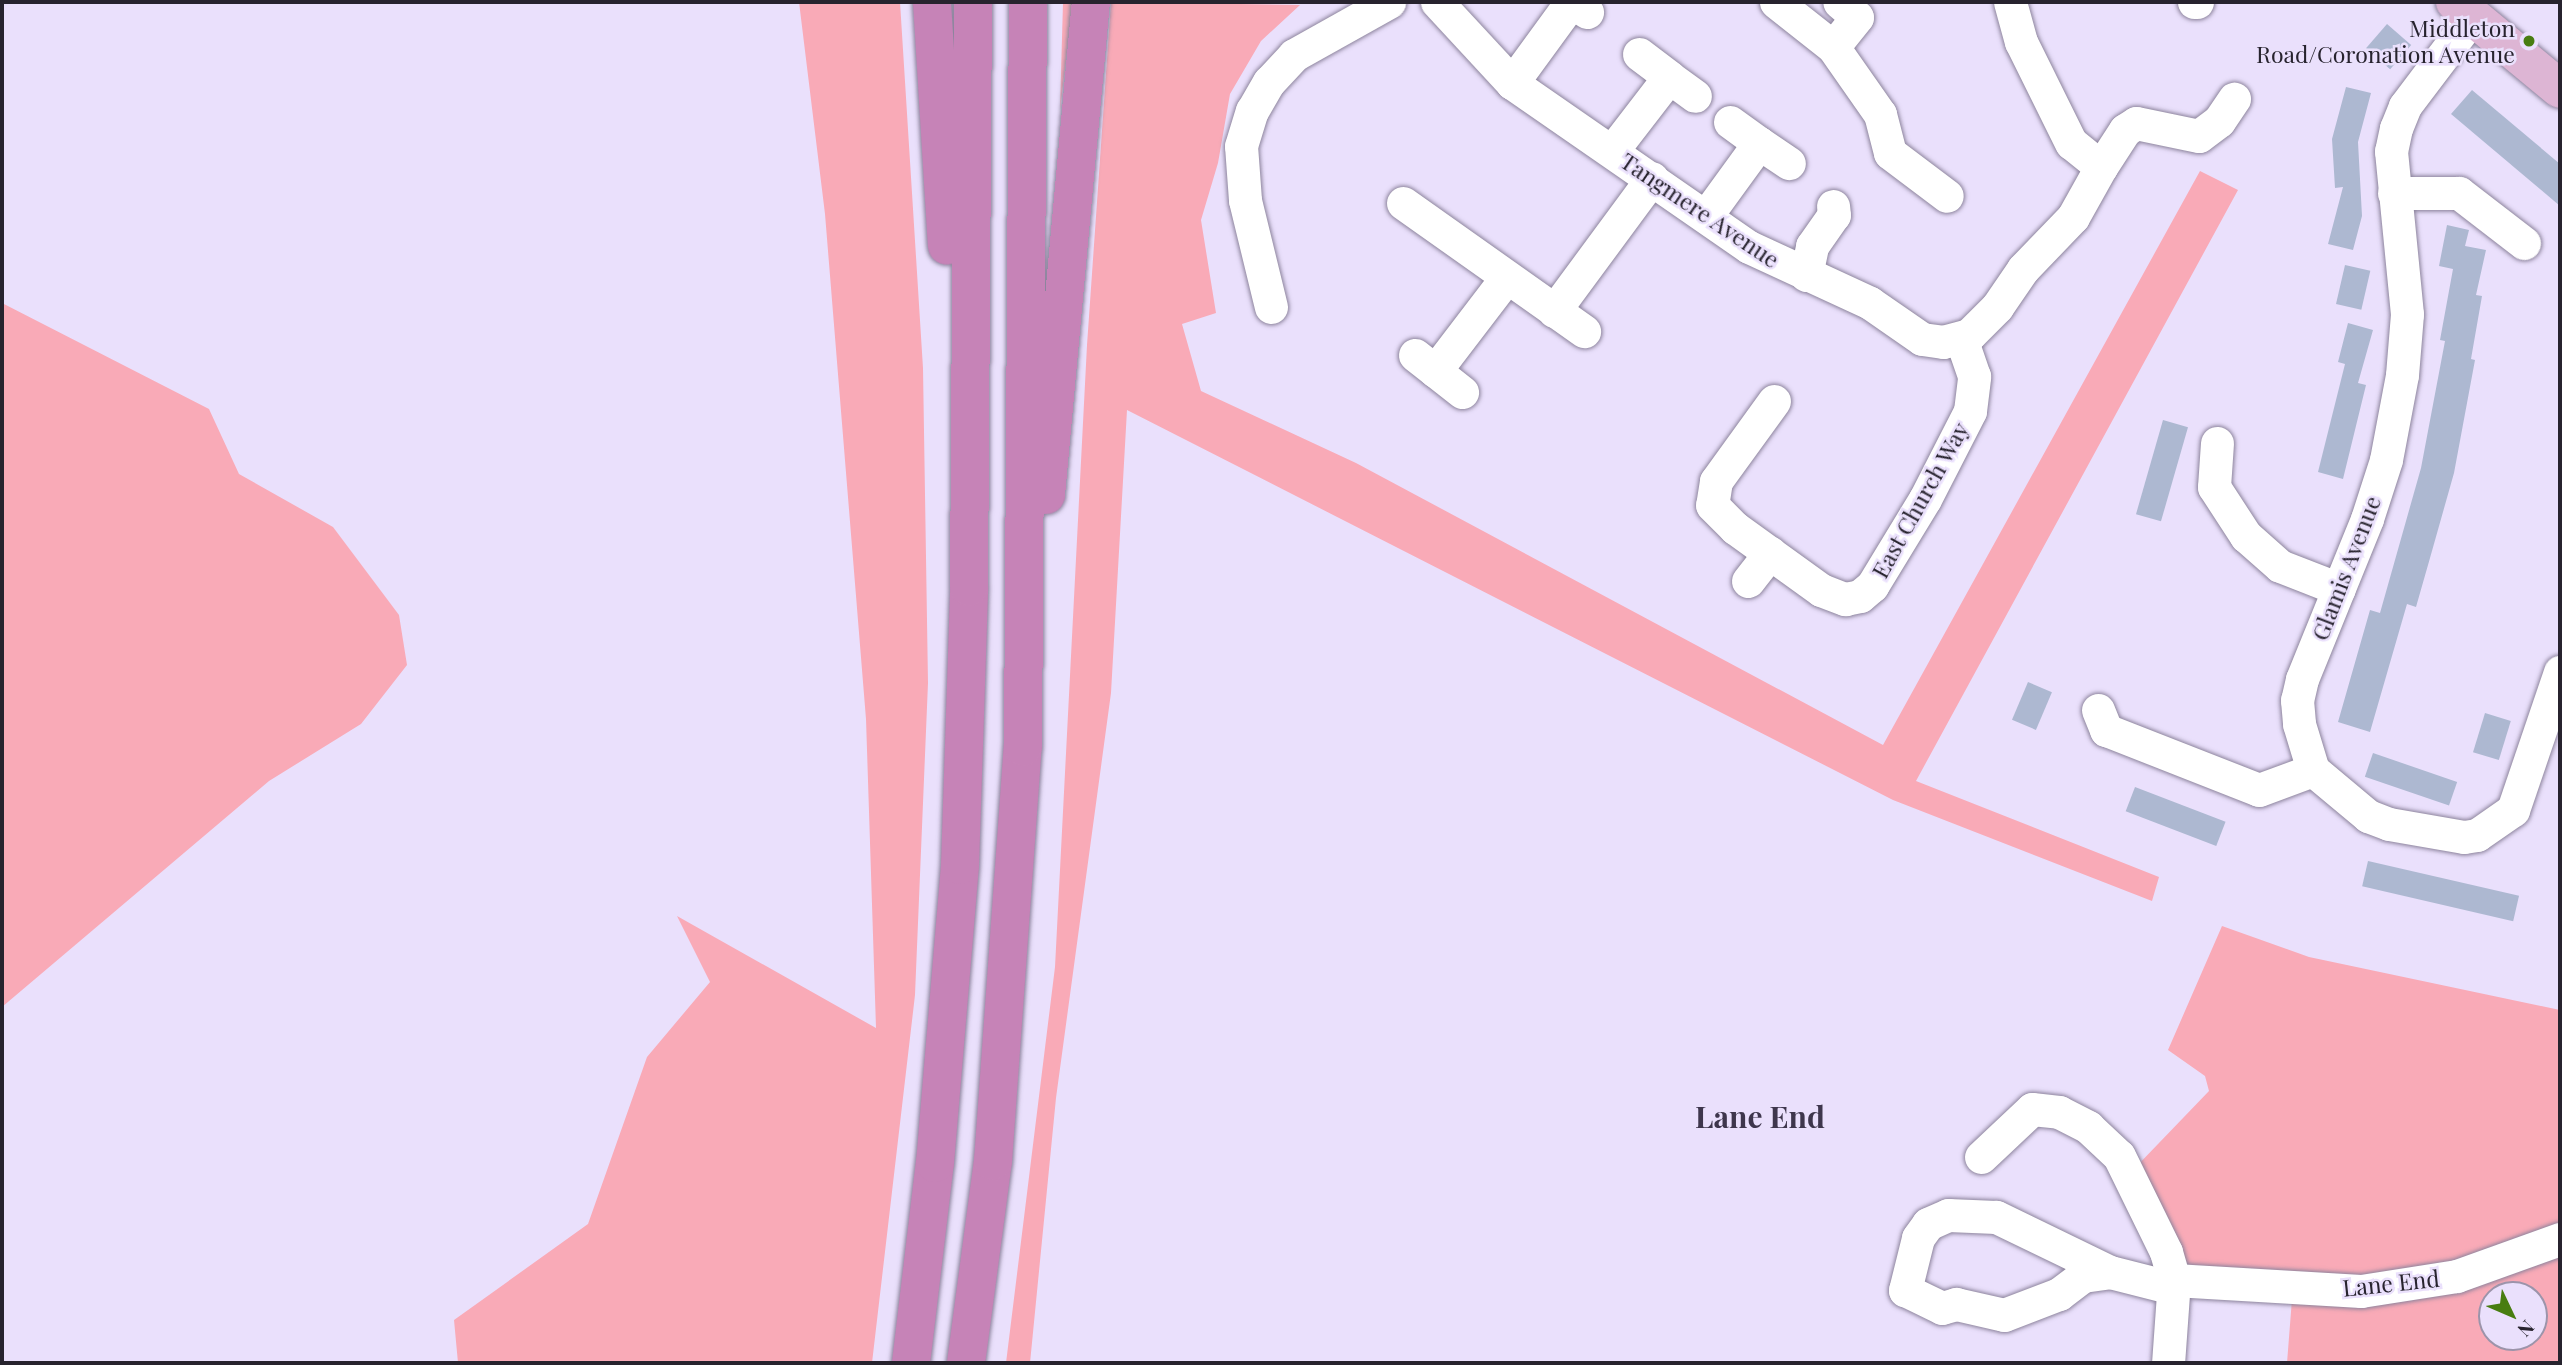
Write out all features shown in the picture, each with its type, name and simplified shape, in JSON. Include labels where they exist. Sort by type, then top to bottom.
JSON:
[{"type":"highway","points":[[932,2],[969,587]]},
{"type":"highway","points":[[911,1363],[935,1163],[960,865],[969,587],[973,2]]},
{"type":"highway","points":[[1023,747],[1028,2]]},
{"type":"highway","points":[[967,1363],[993,1161],[1023,747],[1091,2]]},
{"type":"main road","points":[[2464,9],[2558,82]]},
{"type":"street","points":[[1272,312],[1245,200],[1241,146],[1252,111],[1269,82],[1294,55],[1389,2]]},
{"type":"street","name":"Tangmere Avenue","points":[[1437,2],[1512,83],[1653,178],[1749,247],[1870,303],[1922,339],[1961,339]]},
{"type":"street","points":[[1776,2],[1833,47],[1880,114],[1890,153],[1947,196]]},
{"type":"street","points":[[1833,47],[1857,17],[1839,2]]},
{"type":"street","points":[[2010,2],[2021,42],[2071,144],[2101,167]]},
{"type":"street","points":[[1512,83],[1576,5]]},
{"type":"street","name":"Glamis Avenue","points":[[2313,770],[2297,700],[2386,460],[2402,375],[2407,314],[2391,151],[2400,117],[2464,9]]},
{"type":"street","points":[[1612,151],[1682,86],[1639,54]]},
{"type":"street","points":[[1961,339],[1997,307],[2023,268],[2073,217],[2124,130],[2136,123],[2199,136],[2219,121],[2237,95]]},
{"type":"street","points":[[1730,122],[1789,163]]},
{"type":"street","points":[[1706,216],[1759,143]]},
{"type":"street","points":[[1554,310],[1653,178]]},
{"type":"street","points":[[2394,193],[2459,193],[2524,243]]},
{"type":"street","points":[[1403,203],[1584,331]]},
{"type":"street","points":[[1806,275],[1812,246],[1834,215],[1833,206]]},
{"type":"street","points":[[1462,392],[1425,363],[1495,270]]},
{"type":"street","name":"East Church Way","points":[[1774,401],[1725,466],[1711,494],[1713,505],[1735,528],[1770,553],[1837,598],[1852,599],[1867,592],[1925,499],[1970,411],[1974,376],[1961,339]]},
{"type":"street","points":[[2217,443],[2214,487],[2246,536],[2280,566],[2339,589]]},
{"type":"street","points":[[1748,581],[1770,553]]},
{"type":"street","points":[[2098,710],[2106,730],[2259,790],[2313,770],[2350,803],[2389,824],[2464,837],[2477,835],[2513,810],[2560,672]]},
{"type":"street","points":[[1981,1157],[2032,1109],[2059,1112],[2088,1127],[2119,1156],[2166,1252],[2173,1284],[2168,1363]]},
{"type":"street","name":"Lane End","points":[[2110,1272],[2083,1276],[2059,1294],[2004,1315],[1956,1304],[1942,1308],[1905,1290],[1918,1238],[1928,1224],[1948,1215],[1996,1217],[2110,1272],[2173,1284],[2361,1291],[2457,1276],[2541,1250],[2560,1239]]},
{"type":"shaded area","points":[[799,2],[900,2],[923,368],[928,683],[915,995],[872,1363],[458,1363],[454,1320],[588,1224],[647,1057],[710,982],[677,916],[876,1028],[866,719],[825,214]]},
{"type":"shaded area","points":[[1063,2],[1073,2],[1060,110]]},
{"type":"shaded area","points":[[1111,2],[1300,5],[1261,41],[1230,94],[1218,163],[1201,220],[1216,313],[1182,324],[1201,391],[1356,463],[1883,745],[2200,171],[2238,190],[1916,781],[2159,877],[2152,901],[1893,800],[1127,410],[1111,693],[1056,1098],[1030,1363],[1006,1363],[1055,967],[1087,345]]},
{"type":"shaded area","points":[[2,303],[209,409],[239,474],[333,527],[399,615],[407,665],[361,724],[269,781],[2,1007]]},
{"type":"shaded area","points":[[2222,926],[2309,957],[2560,1010],[2560,1231],[2367,1285],[2185,1267],[2133,1170],[2209,1091],[2205,1076],[2168,1050]]},
{"type":"shaded area","points":[[2560,1256],[2560,1363],[2287,1363],[2292,1299]]},
{"type":"building","points":[[2387,24],[2411,45],[2390,69],[2366,48]]},
{"type":"building","points":[[2346,87],[2371,93],[2358,142],[2362,216],[2353,250],[2328,244],[2343,187],[2335,188],[2332,139]]},
{"type":"building","points":[[2472,90],[2560,164],[2560,206],[2451,114]]},
{"type":"building","points":[[2447,225],[2469,230],[2465,246],[2486,250],[2476,295],[2482,296],[2471,359],[2475,360],[2454,473],[2416,607],[2407,604],[2370,732],[2338,722],[2370,610],[2380,613],[2421,468],[2445,341],[2440,340],[2453,269],[2439,266]]},
{"type":"building","points":[[2345,265],[2370,271],[2361,310],[2336,304]]},
{"type":"building","points":[[2348,323],[2373,330],[2358,383],[2366,385],[2343,479],[2318,472],[2345,364],[2338,362]]},
{"type":"building","points":[[2163,420],[2188,427],[2161,521],[2136,514]]},
{"type":"building","points":[[2028,682],[2052,692],[2036,730],[2012,720]]},
{"type":"building","points":[[2485,713],[2511,721],[2499,760],[2473,752]]},
{"type":"building","points":[[2373,753],[2457,782],[2449,806],[2365,777]]},
{"type":"building","points":[[2135,787],[2226,822],[2216,846],[2126,811]]},
{"type":"building","points":[[2368,861],[2519,896],[2513,921],[2362,886]]},
{"type":"place","name":"Middleton Road/Coronation Avenue","points":[[2529,41]]},
{"type":"district","name":"Lane End","points":[[1760,1116]]}]
